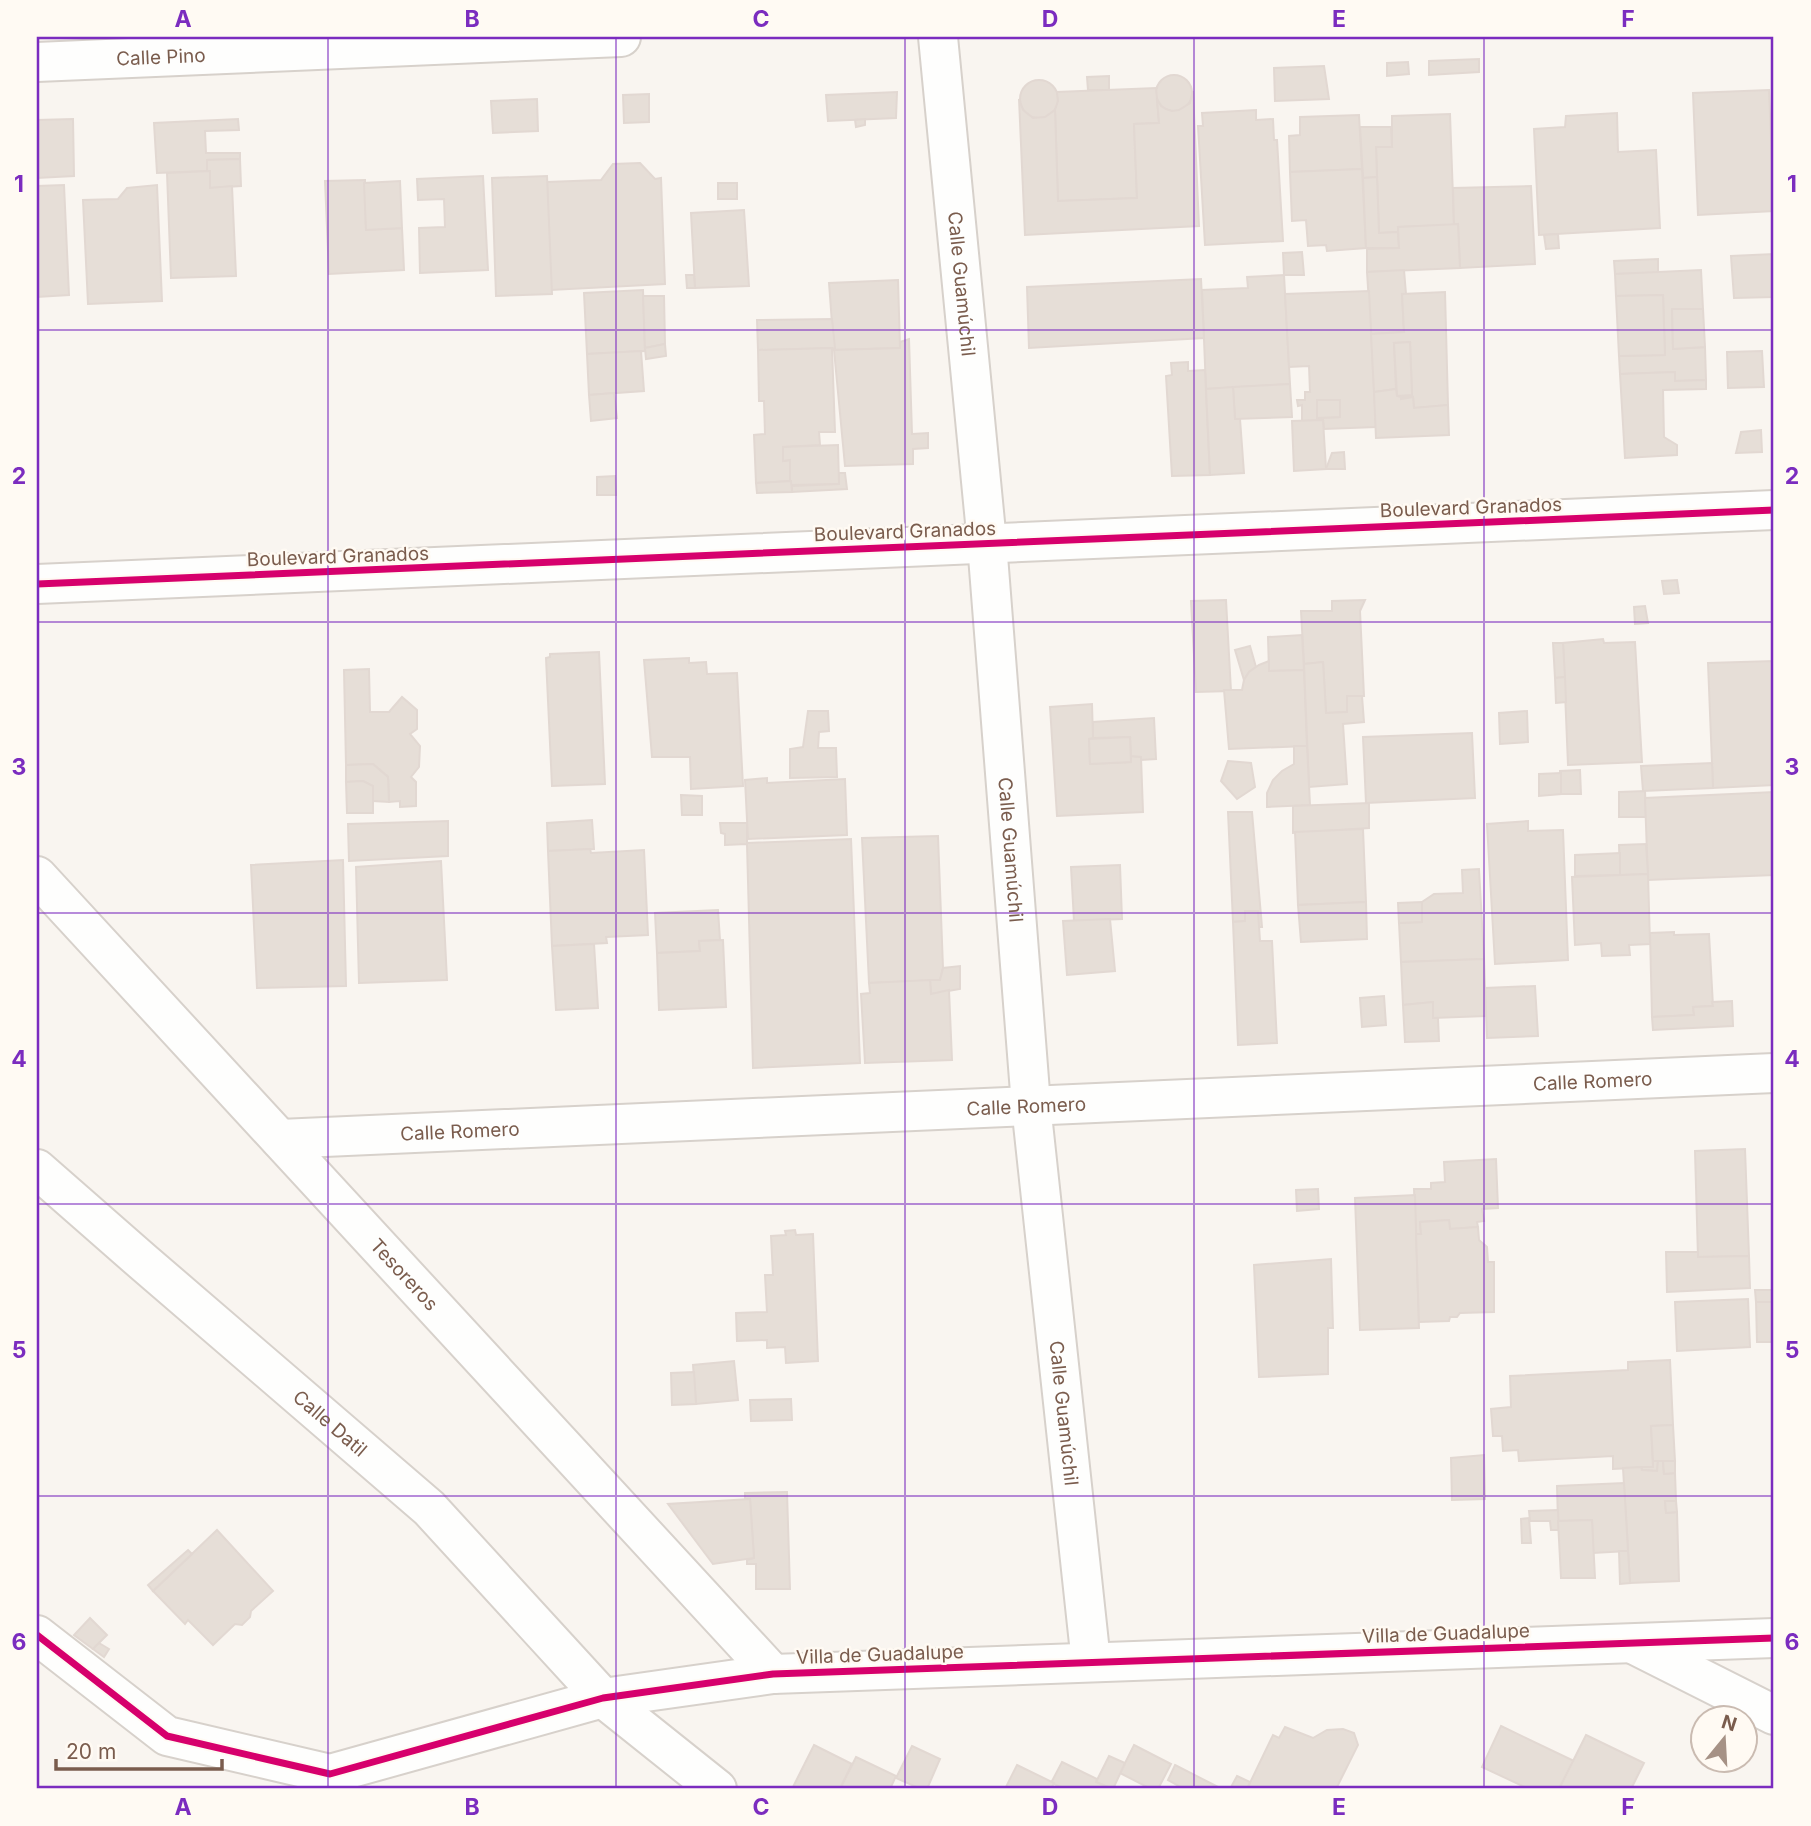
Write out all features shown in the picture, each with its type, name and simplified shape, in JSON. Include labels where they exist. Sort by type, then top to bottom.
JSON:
[{"type":"street","name":"Calle Pino","points":[[37,62],[621,37]]},
{"type":"street","name":"Calle Guamúchil","points":[[939,37],[987,543],[1031,1105],[1091,1662]]},
{"type":"street","name":"Boulevard Granados","points":[[37,584],[1774,510]]},
{"type":"street","name":"Tesoreros","points":[[37,876],[773,1674]]},
{"type":"street","name":"Calle Romero","points":[[279,1139],[1774,1073]]},
{"type":"street","name":"Calle Datil","points":[[37,1169],[429,1508],[603,1698],[717,1789]]},
{"type":"street","name":"Villa de Guadalupe","points":[[37,1635],[167,1736],[330,1774],[603,1698],[773,1674],[1774,1638]]},
{"type":"street","points":[[1629,1643],[1774,1715]]},
{"type":"building","points":[[1479,59],[1479,72],[1429,75],[1429,61]]},
{"type":"building","points":[[1408,62],[1409,74],[1387,76],[1387,63]]},
{"type":"building","points":[[1324,66],[1329,99],[1275,101],[1274,68]]},
{"type":"building","points":[[1174,75],[1187,80],[1192,93],[1187,106],[1174,111],[1161,106],[1156,93],[1161,80]]},
{"type":"building","points":[[1109,76],[1109,90],[1088,90],[1087,77]]},
{"type":"building","points":[[1039,80],[1053,85],[1058,99],[1053,113],[1039,118],[1025,113],[1020,99],[1025,85]]},
{"type":"building","points":[[1156,88],[1159,123],[1134,124],[1137,198],[1058,201],[1055,110],[1057,92]]},
{"type":"building","points":[[1769,90],[1774,211],[1698,215],[1693,93]]},
{"type":"building","points":[[1193,91],[1199,226],[1025,235],[1019,99],[1023,110],[1033,118],[1045,117],[1055,110],[1058,201],[1137,198],[1134,124],[1159,123],[1157,99],[1166,109],[1179,110],[1190,103]]},
{"type":"building","points":[[897,92],[896,118],[828,121],[826,95]]},
{"type":"building","points":[[649,94],[649,122],[624,123],[623,95]]},
{"type":"building","points":[[537,99],[538,131],[493,133],[491,101]]},
{"type":"building","points":[[1256,110],[1256,120],[1273,119],[1274,140],[1277,140],[1283,241],[1205,245],[1198,126],[1203,126],[1202,113]]},
{"type":"building","points":[[1617,113],[1618,152],[1656,150],[1660,228],[1539,235],[1534,129],[1565,127],[1566,116]]},
{"type":"building","points":[[1450,114],[1454,225],[1398,227],[1398,232],[1379,233],[1376,147],[1392,147],[1392,116]]},
{"type":"building","points":[[1359,115],[1362,169],[1290,172],[1289,136],[1300,135],[1300,117]]},
{"type":"building","points":[[73,119],[74,176],[37,178],[37,120]]},
{"type":"building","points":[[238,119],[239,130],[205,131],[206,153],[240,153],[240,159],[207,160],[207,171],[157,173],[154,123]]},
{"type":"building","points":[[865,119],[865,125],[856,127],[855,120]]},
{"type":"building","points":[[1360,127],[1391,127],[1392,147],[1376,147],[1377,177],[1363,178]]},
{"type":"building","points":[[240,159],[241,186],[210,188],[207,160]]},
{"type":"building","points":[[640,163],[655,179],[661,178],[665,284],[551,290],[547,182],[601,180],[613,164]]},
{"type":"building","points":[[1362,169],[1366,248],[1327,251],[1326,245],[1308,246],[1306,220],[1292,221],[1290,172]]},
{"type":"building","points":[[210,171],[210,188],[232,186],[236,276],[171,278],[167,173]]},
{"type":"building","points":[[483,176],[488,270],[420,273],[419,228],[445,227],[444,199],[418,200],[417,179]]},
{"type":"building","points":[[547,176],[552,294],[496,296],[492,178]]},
{"type":"building","points":[[1377,177],[1379,233],[1398,232],[1399,248],[1366,248],[1363,178]]},
{"type":"building","points":[[365,180],[366,230],[402,228],[404,270],[329,274],[325,181]]},
{"type":"building","points":[[400,181],[402,228],[366,230],[364,183]]},
{"type":"building","points":[[718,183],[737,183],[737,199],[718,199]]},
{"type":"building","points":[[64,185],[69,295],[37,297],[37,186]]},
{"type":"building","points":[[157,185],[162,301],[88,304],[83,200],[118,199],[127,188]]},
{"type":"building","points":[[1531,186],[1535,264],[1460,268],[1458,224],[1454,225],[1453,188]]},
{"type":"building","points":[[744,210],[749,286],[695,288],[691,213]]},
{"type":"building","points":[[1458,224],[1460,268],[1367,272],[1367,249],[1399,248],[1398,227]]},
{"type":"building","points":[[1558,234],[1559,248],[1546,249],[1544,235]]},
{"type":"building","points":[[1302,252],[1304,275],[1284,275],[1283,253]]},
{"type":"building","points":[[1774,254],[1774,297],[1734,298],[1731,256]]},
{"type":"building","points":[[1658,259],[1658,273],[1615,274],[1614,261]]},
{"type":"building","points":[[1404,270],[1404,332],[1371,334],[1367,272]]},
{"type":"building","points":[[1701,270],[1703,309],[1672,309],[1673,349],[1705,347],[1706,380],[1675,381],[1675,372],[1620,374],[1619,356],[1665,355],[1663,295],[1616,296],[1615,274]]},
{"type":"building","points":[[686,275],[694,275],[695,288],[687,288]]},
{"type":"building","points":[[1284,275],[1290,384],[1206,389],[1202,290],[1248,288],[1247,277]]},
{"type":"building","points":[[1201,279],[1204,338],[1029,348],[1027,287]]},
{"type":"building","points":[[898,280],[900,348],[834,350],[829,283]]},
{"type":"building","points":[[643,290],[645,351],[587,354],[584,293]]},
{"type":"building","points":[[1369,291],[1376,427],[1324,429],[1323,420],[1302,421],[1302,405],[1298,406],[1297,400],[1305,400],[1305,392],[1310,392],[1309,366],[1289,367],[1285,294]],"holes":[[[1317,400],[1340,400],[1340,417],[1317,418]]]},
{"type":"building","points":[[1445,292],[1448,405],[1414,408],[1413,397],[1401,399],[1412,395],[1410,342],[1394,343],[1396,389],[1374,392],[1371,334],[1404,332],[1402,294]]},
{"type":"building","points":[[1663,295],[1665,355],[1619,356],[1616,296]]},
{"type":"building","points":[[643,296],[664,296],[665,344],[645,348]]},
{"type":"building","points":[[1672,309],[1703,309],[1705,347],[1673,349]]},
{"type":"building","points":[[832,319],[835,348],[758,350],[757,320]]},
{"type":"building","points":[[909,339],[912,434],[928,433],[928,448],[913,449],[913,464],[845,466],[834,350],[900,348],[900,342]]},
{"type":"building","points":[[1410,342],[1412,395],[1397,396],[1394,343]]},
{"type":"building","points":[[665,344],[666,356],[646,359],[645,348]]},
{"type":"building","points":[[832,348],[835,432],[819,432],[820,445],[783,447],[783,461],[790,460],[791,481],[756,483],[754,435],[765,434],[764,401],[759,401],[758,350]]},
{"type":"building","points":[[641,351],[644,391],[589,395],[587,354]]},
{"type":"building","points":[[1762,351],[1764,387],[1728,388],[1727,352]]},
{"type":"building","points":[[1188,362],[1188,371],[1205,370],[1210,475],[1172,476],[1166,376],[1172,375],[1171,363]]},
{"type":"building","points":[[1675,372],[1675,381],[1706,380],[1706,389],[1663,390],[1664,437],[1677,445],[1677,455],[1625,458],[1620,374]]},
{"type":"building","points":[[1290,384],[1292,417],[1235,419],[1233,387]]},
{"type":"building","points":[[1233,387],[1235,419],[1240,419],[1244,473],[1210,475],[1206,389]]},
{"type":"building","points":[[1396,389],[1397,396],[1401,399],[1413,397],[1414,408],[1448,405],[1449,435],[1376,438],[1374,392]]},
{"type":"building","points":[[614,393],[617,418],[591,421],[589,395]]},
{"type":"building","points":[[1317,400],[1340,400],[1340,417],[1317,418]]},
{"type":"building","points":[[1323,420],[1326,469],[1294,471],[1292,421]]},
{"type":"building","points":[[1761,430],[1762,452],[1736,453],[1741,432]]},
{"type":"building","points":[[838,445],[839,484],[790,485],[790,460],[783,461],[783,447]]},
{"type":"building","points":[[1344,452],[1345,469],[1326,469],[1332,453]]},
{"type":"building","points":[[839,473],[845,473],[847,489],[792,492],[792,486],[839,484]]},
{"type":"building","points":[[615,476],[616,495],[597,495],[597,477]]},
{"type":"building","points":[[791,481],[792,492],[757,493],[756,483]]},
{"type":"building","points":[[1677,580],[1679,593],[1664,594],[1662,581]]},
{"type":"building","points":[[1226,600],[1231,691],[1196,692],[1191,601]]},
{"type":"building","points":[[1365,600],[1360,611],[1364,696],[1347,696],[1347,712],[1326,713],[1323,662],[1304,664],[1301,611],[1332,611],[1332,601]]},
{"type":"building","points":[[1645,606],[1648,623],[1635,624],[1634,607]]},
{"type":"building","points":[[1302,635],[1304,670],[1269,671],[1268,637]]},
{"type":"building","points":[[1603,639],[1604,643],[1635,642],[1642,762],[1568,765],[1563,643]]},
{"type":"building","points":[[1553,643],[1563,643],[1565,677],[1555,678]]},
{"type":"building","points":[[1250,646],[1256,667],[1244,680],[1235,650]]},
{"type":"building","points":[[599,652],[605,784],[552,786],[546,658],[550,657],[550,654]]},
{"type":"building","points":[[689,658],[689,663],[706,662],[707,674],[737,673],[743,786],[691,789],[690,757],[652,757],[644,660]]},
{"type":"building","points":[[1269,661],[1269,671],[1304,670],[1307,746],[1229,749],[1224,690],[1242,690],[1249,672]]},
{"type":"building","points":[[1774,661],[1774,785],[1713,788],[1708,663]]},
{"type":"building","points":[[1323,662],[1326,713],[1347,712],[1347,696],[1362,696],[1364,722],[1343,724],[1347,784],[1309,787],[1304,664]]},
{"type":"building","points":[[369,669],[370,712],[389,712],[402,697],[417,710],[417,729],[410,734],[420,746],[419,767],[411,777],[416,782],[416,806],[400,807],[400,801],[389,802],[388,777],[373,764],[346,765],[344,670]]},
{"type":"building","points":[[1565,677],[1566,702],[1556,703],[1555,678]]},
{"type":"building","points":[[1092,704],[1093,738],[1089,739],[1090,764],[1131,762],[1131,756],[1141,757],[1143,812],[1057,816],[1050,707]]},
{"type":"building","points":[[808,711],[828,711],[829,731],[819,732],[818,748],[836,748],[837,777],[790,778],[790,749],[803,747]]},
{"type":"building","points":[[1527,711],[1528,742],[1500,744],[1499,713]]},
{"type":"building","points":[[1154,718],[1156,759],[1141,760],[1141,757],[1131,756],[1130,737],[1093,738],[1093,722]]},
{"type":"building","points":[[1472,733],[1475,798],[1366,803],[1363,737]]},
{"type":"building","points":[[1130,737],[1131,762],[1090,764],[1089,739]]},
{"type":"building","points":[[1294,746],[1307,746],[1310,805],[1267,807],[1267,793],[1273,780],[1294,764]]},
{"type":"building","points":[[1228,761],[1251,763],[1255,787],[1237,799],[1221,781]]},
{"type":"building","points":[[1712,763],[1713,788],[1643,791],[1641,766]]},
{"type":"building","points":[[373,764],[388,777],[389,802],[373,801],[373,786],[363,781],[346,782],[346,765]]},
{"type":"building","points":[[1580,770],[1581,794],[1561,794],[1560,771]]},
{"type":"building","points":[[1561,773],[1561,794],[1539,796],[1539,774]]},
{"type":"building","points":[[767,778],[767,783],[845,779],[847,835],[748,839],[745,780]]},
{"type":"building","points":[[363,781],[373,786],[373,813],[347,813],[346,782]]},
{"type":"building","points":[[1645,791],[1646,817],[1619,817],[1619,792]]},
{"type":"building","points":[[1774,792],[1774,875],[1648,880],[1645,798]]},
{"type":"building","points":[[681,795],[702,796],[702,815],[682,815]]},
{"type":"building","points":[[1369,803],[1369,828],[1293,833],[1293,806]]},
{"type":"building","points":[[1228,812],[1252,812],[1262,927],[1258,927],[1258,911],[1245,911],[1245,921],[1233,922]]},
{"type":"building","points":[[592,820],[594,849],[548,851],[547,823]]},
{"type":"building","points":[[448,821],[448,856],[349,861],[348,824]]},
{"type":"building","points":[[1528,821],[1528,831],[1563,830],[1568,960],[1495,964],[1487,824]]},
{"type":"building","points":[[720,823],[747,823],[747,843],[851,839],[860,1063],[753,1068],[747,844],[725,845],[725,834],[721,833]]},
{"type":"building","points":[[1363,829],[1366,902],[1298,905],[1295,832]]},
{"type":"building","points":[[938,836],[943,968],[940,980],[869,983],[862,838]]},
{"type":"building","points":[[1646,844],[1648,874],[1620,875],[1619,845]]},
{"type":"building","points":[[590,849],[591,853],[644,850],[648,935],[606,937],[607,943],[552,946],[548,851]]},
{"type":"building","points":[[1620,853],[1620,875],[1575,876],[1575,855]]},
{"type":"building","points":[[343,860],[346,986],[257,988],[251,865]]},
{"type":"building","points":[[441,861],[447,980],[359,983],[356,867]]},
{"type":"building","points":[[1120,865],[1122,919],[1074,921],[1071,867]]},
{"type":"building","points":[[1479,869],[1484,959],[1401,962],[1399,923],[1422,922],[1422,902],[1434,894],[1463,893],[1462,870]]},
{"type":"building","points":[[1648,874],[1650,944],[1629,945],[1630,955],[1602,956],[1601,943],[1575,945],[1572,877]]},
{"type":"building","points":[[1366,902],[1367,939],[1301,942],[1298,905]]},
{"type":"building","points":[[1422,902],[1422,922],[1399,923],[1398,903]]},
{"type":"building","points":[[718,910],[720,940],[699,941],[700,951],[657,953],[655,913]]},
{"type":"building","points":[[1245,911],[1258,911],[1260,941],[1272,941],[1277,1043],[1238,1045],[1233,922],[1245,921]]},
{"type":"building","points":[[1110,919],[1115,971],[1067,975],[1063,921]]},
{"type":"building","points":[[1674,932],[1674,935],[1709,934],[1713,1006],[1693,1007],[1694,1015],[1652,1017],[1650,933]]},
{"type":"building","points":[[723,940],[726,1007],[659,1010],[657,953],[700,951],[699,941]]},
{"type":"building","points":[[594,944],[598,1008],[556,1010],[552,946]]},
{"type":"building","points":[[1484,959],[1486,1016],[1433,1018],[1433,1002],[1403,1005],[1401,962]]},
{"type":"building","points":[[960,966],[960,989],[931,994],[930,980],[940,980],[943,968]]},
{"type":"building","points":[[930,980],[931,994],[949,990],[952,1060],[865,1063],[861,994],[870,993],[869,983]]},
{"type":"building","points":[[1535,986],[1538,1036],[1487,1038],[1485,988]]},
{"type":"building","points":[[1384,996],[1386,1025],[1362,1027],[1360,998]]},
{"type":"building","points":[[1732,1001],[1733,1026],[1653,1030],[1652,1017],[1694,1015],[1693,1007]]},
{"type":"building","points":[[1433,1002],[1433,1018],[1438,1018],[1439,1041],[1405,1042],[1403,1005]]},
{"type":"building","points":[[1745,1149],[1749,1256],[1698,1257],[1695,1151]]},
{"type":"building","points":[[1496,1159],[1498,1208],[1482,1209],[1484,1221],[1477,1222],[1478,1227],[1450,1229],[1449,1220],[1420,1222],[1421,1234],[1416,1234],[1414,1189],[1431,1189],[1431,1183],[1445,1182],[1444,1162]]},
{"type":"building","points":[[1318,1189],[1319,1209],[1297,1211],[1296,1190]]},
{"type":"building","points":[[1415,1195],[1419,1328],[1360,1330],[1355,1198]]},
{"type":"building","points":[[1449,1220],[1450,1229],[1478,1227],[1479,1240],[1487,1247],[1488,1262],[1494,1262],[1494,1312],[1460,1313],[1457,1317],[1450,1317],[1449,1321],[1419,1322],[1416,1234],[1421,1234],[1420,1222]]},
{"type":"building","points":[[795,1230],[796,1235],[813,1234],[818,1361],[786,1363],[785,1347],[767,1348],[767,1340],[737,1341],[736,1313],[767,1312],[765,1275],[773,1275],[771,1236],[786,1235],[785,1231]]},
{"type":"building","points":[[1666,1252],[1698,1252],[1698,1257],[1749,1256],[1750,1288],[1667,1292]]},
{"type":"building","points":[[1331,1259],[1333,1328],[1328,1328],[1328,1374],[1259,1377],[1254,1265]]},
{"type":"building","points":[[1755,1290],[1774,1290],[1774,1329],[1772,1302],[1756,1302]]},
{"type":"building","points":[[1748,1299],[1750,1347],[1677,1351],[1675,1302]]},
{"type":"building","points":[[1756,1302],[1772,1302],[1774,1342],[1757,1342]]},
{"type":"building","points":[[1670,1360],[1673,1425],[1651,1426],[1653,1467],[1613,1469],[1613,1456],[1519,1461],[1518,1450],[1503,1451],[1502,1436],[1493,1436],[1491,1409],[1511,1407],[1510,1376],[1628,1370],[1628,1362]]},
{"type":"building","points":[[734,1361],[738,1400],[696,1404],[693,1365]]},
{"type":"building","points":[[694,1372],[696,1404],[672,1405],[671,1373]]},
{"type":"building","points":[[791,1399],[792,1420],[751,1421],[750,1400]]},
{"type":"building","points":[[1673,1425],[1675,1461],[1653,1461],[1651,1426]]},
{"type":"building","points":[[1484,1455],[1485,1499],[1452,1500],[1451,1458]]},
{"type":"building","points":[[1653,1461],[1658,1461],[1657,1471],[1642,1470],[1641,1467],[1653,1467]]},
{"type":"building","points":[[1658,1461],[1663,1461],[1664,1474],[1675,1473],[1676,1501],[1665,1501],[1666,1513],[1677,1512],[1679,1581],[1630,1583],[1623,1468],[1641,1467],[1642,1470],[1657,1471]]},
{"type":"building","points":[[1663,1461],[1675,1461],[1675,1473],[1664,1474]]},
{"type":"building","points":[[1624,1483],[1628,1551],[1593,1553],[1592,1520],[1558,1521],[1557,1486]]},
{"type":"building","points":[[787,1492],[790,1589],[756,1589],[756,1564],[747,1564],[747,1560],[754,1558],[750,1499],[745,1499],[745,1493]]},
{"type":"building","points":[[750,1499],[754,1558],[713,1564],[668,1504]]},
{"type":"building","points":[[1665,1501],[1676,1501],[1677,1512],[1666,1513]]},
{"type":"building","points":[[1558,1510],[1559,1530],[1551,1530],[1550,1521],[1530,1521],[1529,1511]]},
{"type":"building","points":[[1529,1518],[1531,1543],[1522,1543],[1521,1519]]},
{"type":"building","points":[[1592,1520],[1595,1578],[1561,1578],[1558,1521]]},
{"type":"building","points":[[217,1530],[273,1591],[251,1611],[250,1617],[242,1625],[235,1624],[213,1645],[188,1620],[185,1624],[153,1591]]},
{"type":"building","points":[[188,1550],[192,1554],[153,1591],[148,1585]]},
{"type":"building","points":[[1619,1551],[1628,1551],[1630,1583],[1620,1584]]},
{"type":"building","points":[[90,1618],[107,1635],[93,1649],[74,1635]]},
{"type":"building","points":[[99,1643],[109,1649],[104,1657],[93,1649]]},
{"type":"building","points":[[1501,1726],[1574,1761],[1559,1789],[1529,1789],[1482,1767]]},
{"type":"building","points":[[1285,1727],[1313,1738],[1327,1730],[1343,1729],[1354,1733],[1358,1745],[1336,1789],[1247,1789],[1273,1735],[1279,1738]]},
{"type":"building","points":[[1586,1735],[1644,1763],[1631,1789],[1559,1789]]},
{"type":"building","points":[[814,1745],[852,1764],[840,1789],[792,1789]]},
{"type":"building","points":[[1134,1745],[1171,1764],[1158,1789],[1151,1789],[1120,1773]]},
{"type":"building","points":[[912,1746],[940,1759],[927,1789],[896,1778]]},
{"type":"building","points":[[1109,1756],[1125,1763],[1113,1789],[1096,1782]]},
{"type":"building","points":[[856,1757],[896,1776],[890,1789],[840,1789]]},
{"type":"building","points":[[1062,1762],[1111,1789],[1066,1789],[1051,1783]]},
{"type":"building","points":[[1017,1765],[1054,1783],[1051,1789],[1005,1789]]},
{"type":"building","points":[[1175,1765],[1222,1789],[1177,1789],[1179,1786],[1168,1780]]},
{"type":"building","points":[[1237,1776],[1250,1782],[1247,1789],[1230,1789]]},
{"type":"cycle path","points":[[37,584],[1774,510]]},
{"type":"cycle path","points":[[37,1635],[167,1736],[330,1774],[603,1698],[773,1674],[1774,1638]]}]
